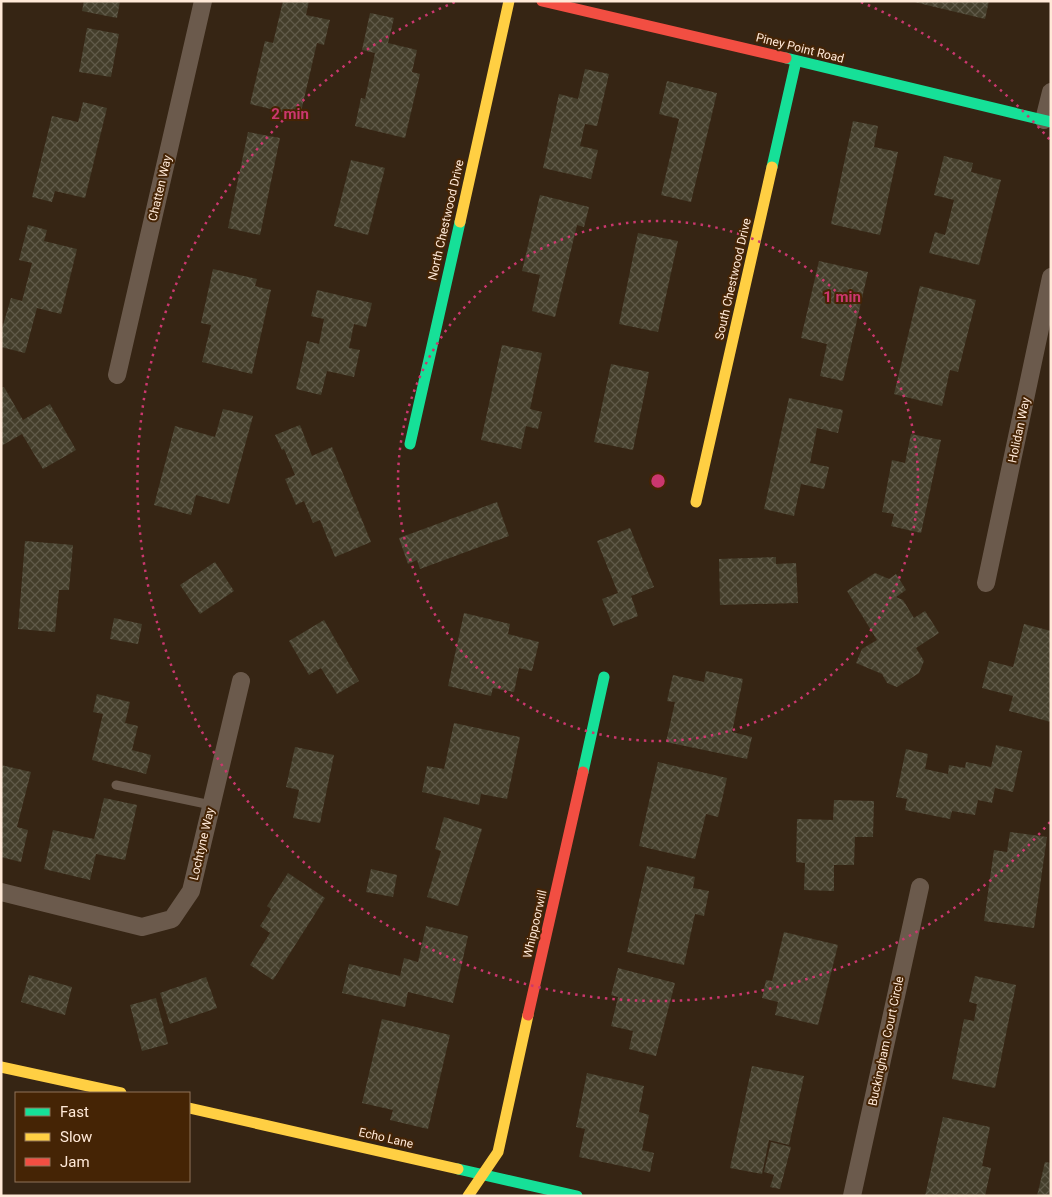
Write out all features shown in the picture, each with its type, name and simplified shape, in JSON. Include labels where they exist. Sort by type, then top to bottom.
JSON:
[{"type":"street","name":"Chatten Way","points":[[117,374],[203,1]]},
{"type":"street","name":"North Chestwood Drive","points":[[410,444],[509,1]]},
{"type":"street","name":"Piney Point Road","points":[[542,1],[605,8],[796,61],[1047,121]]},
{"type":"street","name":"South Chestwood Drive","points":[[696,502],[796,61]]},
{"type":"street","points":[[1047,121],[1051,92]]},
{"type":"street","name":"Holidan Way","points":[[986,583],[1051,277]]},
{"type":"street","name":"Whippoorwill","points":[[468,1196],[498,1152],[604,677]]},
{"type":"street","name":"Lochtyne Way","points":[[1,892],[142,927],[172,919],[191,891],[241,681]]},
{"type":"street","name":"Buckingham Court Circle","points":[[852,1196],[920,887]]},
{"type":"street","points":[[1,1066],[117,1092]]},
{"type":"street","name":"Echo Lane","points":[[190,1108],[577,1196]]},
{"type":"lane","points":[[116,785],[212,805]]},
{"type":"building","points":[[84,1],[120,1],[117,18],[82,11]]},
{"type":"building","points":[[283,1],[309,1],[306,15],[330,20],[324,45],[317,43],[300,116],[250,104],[265,41],[273,43]]},
{"type":"building","points":[[910,1],[989,1],[985,19]]},
{"type":"building","points":[[370,13],[394,18],[388,43],[417,50],[412,72],[420,74],[405,138],[355,126],[361,98],[365,99],[375,53],[362,50]]},
{"type":"building","points":[[87,28],[119,34],[111,77],[79,72]]},
{"type":"building","points":[[585,69],[609,74],[597,126],[585,124],[580,146],[598,150],[591,179],[543,168],[559,94],[578,99]]},
{"type":"building","points":[[667,81],[717,93],[691,202],[661,195],[679,119],[659,114]]},
{"type":"building","points":[[83,102],[107,108],[85,198],[55,191],[52,202],[32,197],[52,116],[78,122]]},
{"type":"building","points":[[853,121],[878,126],[874,147],[898,152],[880,235],[831,224]]},
{"type":"building","points":[[248,132],[280,138],[260,235],[228,228]]},
{"type":"building","points":[[944,156],[973,163],[971,172],[1001,180],[979,265],[929,253],[935,232],[945,235],[954,200],[934,195]]},
{"type":"building","points":[[351,160],[385,168],[368,235],[334,226]]},
{"type":"building","points":[[540,195],[589,207],[584,227],[577,225],[555,317],[532,311],[540,275],[522,271]]},
{"type":"building","points":[[28,225],[47,230],[44,241],[77,249],[61,314],[37,308],[25,353],[1,347],[1,332],[11,298],[22,301],[32,263],[19,260]]},
{"type":"building","points":[[638,233],[678,241],[658,332],[619,324]]},
{"type":"building","points":[[819,261],[868,272],[843,381],[820,376],[827,344],[801,338]]},
{"type":"building","points":[[213,269],[257,279],[255,286],[271,290],[252,374],[202,362],[211,325],[201,323]]},
{"type":"building","points":[[920,286],[976,300],[958,372],[950,370],[942,406],[894,394]]},
{"type":"building","points":[[317,290],[372,303],[366,327],[354,324],[349,348],[360,350],[354,377],[327,371],[321,395],[296,389],[307,341],[319,344],[324,319],[311,316]]},
{"type":"building","points":[[502,345],[542,353],[530,409],[542,412],[538,429],[526,426],[521,449],[481,440]]},
{"type":"building","points":[[611,364],[649,372],[633,450],[594,442]]},
{"type":"building","points":[[4,387],[23,420],[50,404],[76,450],[43,469],[22,434],[1,446],[1,388]]},
{"type":"building","points":[[789,398],[843,410],[838,433],[817,428],[810,463],[829,467],[824,489],[801,484],[794,516],[764,509]]},
{"type":"building","points":[[223,409],[253,416],[229,504],[196,495],[191,515],[154,505],[175,426],[215,437]]},
{"type":"building","points":[[300,425],[312,456],[332,447],[371,542],[335,557],[320,520],[313,523],[304,501],[296,505],[285,479],[295,475],[284,449],[282,450],[275,435]]},
{"type":"building","points":[[911,434],[941,440],[921,533],[891,526],[894,514],[882,512],[892,460],[905,463]]},
{"type":"building","points":[[497,502],[509,536],[420,569],[417,560],[408,564],[399,538]]},
{"type":"building","points":[[630,528],[654,587],[631,596],[638,616],[613,626],[602,599],[618,593],[597,541]]},
{"type":"building","points":[[25,541],[73,545],[69,590],[59,590],[55,632],[18,629]]},
{"type":"building","points":[[776,557],[776,564],[796,563],[798,603],[720,605],[719,559]]},
{"type":"building","points":[[215,562],[234,591],[200,614],[180,585]]},
{"type":"building","points":[[875,573],[889,579],[896,574],[906,590],[896,597],[903,600],[914,618],[925,611],[939,633],[916,648],[924,661],[919,673],[897,687],[887,683],[882,674],[856,663],[862,649],[877,640],[847,591]]},
{"type":"building","points":[[464,613],[510,624],[508,634],[539,642],[532,671],[519,668],[514,692],[493,688],[491,696],[448,686]]},
{"type":"building","points":[[114,618],[142,624],[138,644],[110,639]]},
{"type":"building","points":[[324,620],[359,681],[337,694],[321,668],[309,675],[289,641]]},
{"type":"building","points":[[1024,624],[1051,631],[1051,722],[1009,711],[1013,696],[982,688],[989,661],[1013,667]]},
{"type":"building","points":[[706,671],[743,679],[732,732],[752,737],[747,759],[666,742],[675,702],[667,701],[673,675],[704,682]]},
{"type":"building","points":[[97,694],[130,702],[125,723],[138,726],[132,750],[151,755],[146,774],[92,760],[103,714],[93,712]]},
{"type":"building","points":[[454,723],[520,737],[507,799],[481,794],[479,805],[422,792],[427,766],[444,769]]},
{"type":"building","points":[[996,745],[1022,751],[1013,792],[995,788],[992,803],[978,800],[975,815],[952,811],[950,819],[905,810],[907,799],[896,797],[906,749],[928,754],[925,769],[948,774],[949,765],[965,768],[966,762],[991,767]]},
{"type":"building","points":[[295,747],[334,755],[320,823],[293,818],[299,790],[286,787]]},
{"type":"building","points":[[658,762],[727,778],[718,817],[706,814],[695,859],[639,846]]},
{"type":"building","points":[[1,765],[31,772],[17,827],[28,830],[21,862],[1,857]]},
{"type":"building","points":[[104,798],[137,805],[125,860],[96,854],[90,880],[44,869],[53,830],[94,839]]},
{"type":"building","points":[[834,800],[874,801],[873,837],[855,837],[854,865],[834,865],[834,891],[804,890],[805,863],[796,862],[797,819],[833,820]]},
{"type":"building","points":[[444,817],[482,829],[458,906],[427,897],[441,851],[435,849]]},
{"type":"building","points":[[1010,832],[1047,837],[1034,928],[984,921],[994,850],[1007,852]]},
{"type":"building","points":[[647,866],[695,877],[693,888],[709,891],[704,916],[695,914],[684,965],[627,952]]},
{"type":"building","points":[[371,869],[397,875],[393,897],[366,892]]},
{"type":"building","points":[[288,873],[325,898],[273,980],[250,965],[270,933],[260,926],[271,909],[267,906]]},
{"type":"building","points":[[426,926],[468,936],[453,1003],[408,992],[405,1007],[342,993],[349,964],[400,976],[404,958],[418,962]]},
{"type":"building","points":[[784,932],[838,945],[818,1025],[775,1015],[778,1002],[762,998],[766,980],[772,981]]},
{"type":"building","points":[[618,968],[675,983],[656,1056],[629,1049],[633,1031],[611,1026],[618,997],[611,995]]},
{"type":"building","points":[[29,975],[72,987],[65,1015],[21,1002]]},
{"type":"building","points":[[975,976],[1016,985],[995,1088],[952,1079],[964,1019],[974,1021],[977,1004],[969,1002]]},
{"type":"building","points":[[206,977],[217,1008],[170,1024],[160,993]]},
{"type":"building","points":[[156,998],[168,1044],[142,1051],[130,1005]]},
{"type":"building","points":[[382,1019],[450,1035],[428,1129],[390,1120],[393,1110],[362,1103]]},
{"type":"building","points":[[752,1066],[804,1076],[789,1145],[769,1140],[762,1174],[730,1168]]},
{"type":"building","points":[[587,1073],[644,1086],[639,1112],[649,1115],[642,1150],[654,1153],[650,1172],[579,1157],[585,1129],[576,1127]]},
{"type":"building","points":[[943,1117],[990,1127],[982,1166],[991,1168],[985,1196],[925,1196]]},
{"type":"building","points":[[771,1142],[791,1147],[780,1189],[770,1187],[774,1175],[764,1172]]},
{"type":"building","points":[[1045,1162],[1051,1163],[1051,1196],[1037,1196]]},
{"type":"traffic: fast","points":[[786,58],[1051,122]]},
{"type":"traffic: fast","points":[[772,167],[796,61]]},
{"type":"traffic: fast","points":[[410,444],[460,222]]},
{"type":"traffic: fast","points":[[583,772],[604,677]]},
{"type":"traffic: fast","points":[[458,1169],[577,1196]]},
{"type":"traffic: slow","points":[[460,222],[509,1]]},
{"type":"traffic: slow","points":[[696,502],[772,167]]},
{"type":"traffic: slow","points":[[468,1196],[498,1152],[528,1015]]},
{"type":"traffic: slow","points":[[1,1067],[116,1092]]},
{"type":"traffic: slow","points":[[190,1108],[458,1169]]},
{"type":"traffic: jam","points":[[542,1],[786,58]]},
{"type":"traffic: jam","points":[[528,1015],[583,772]]}]
